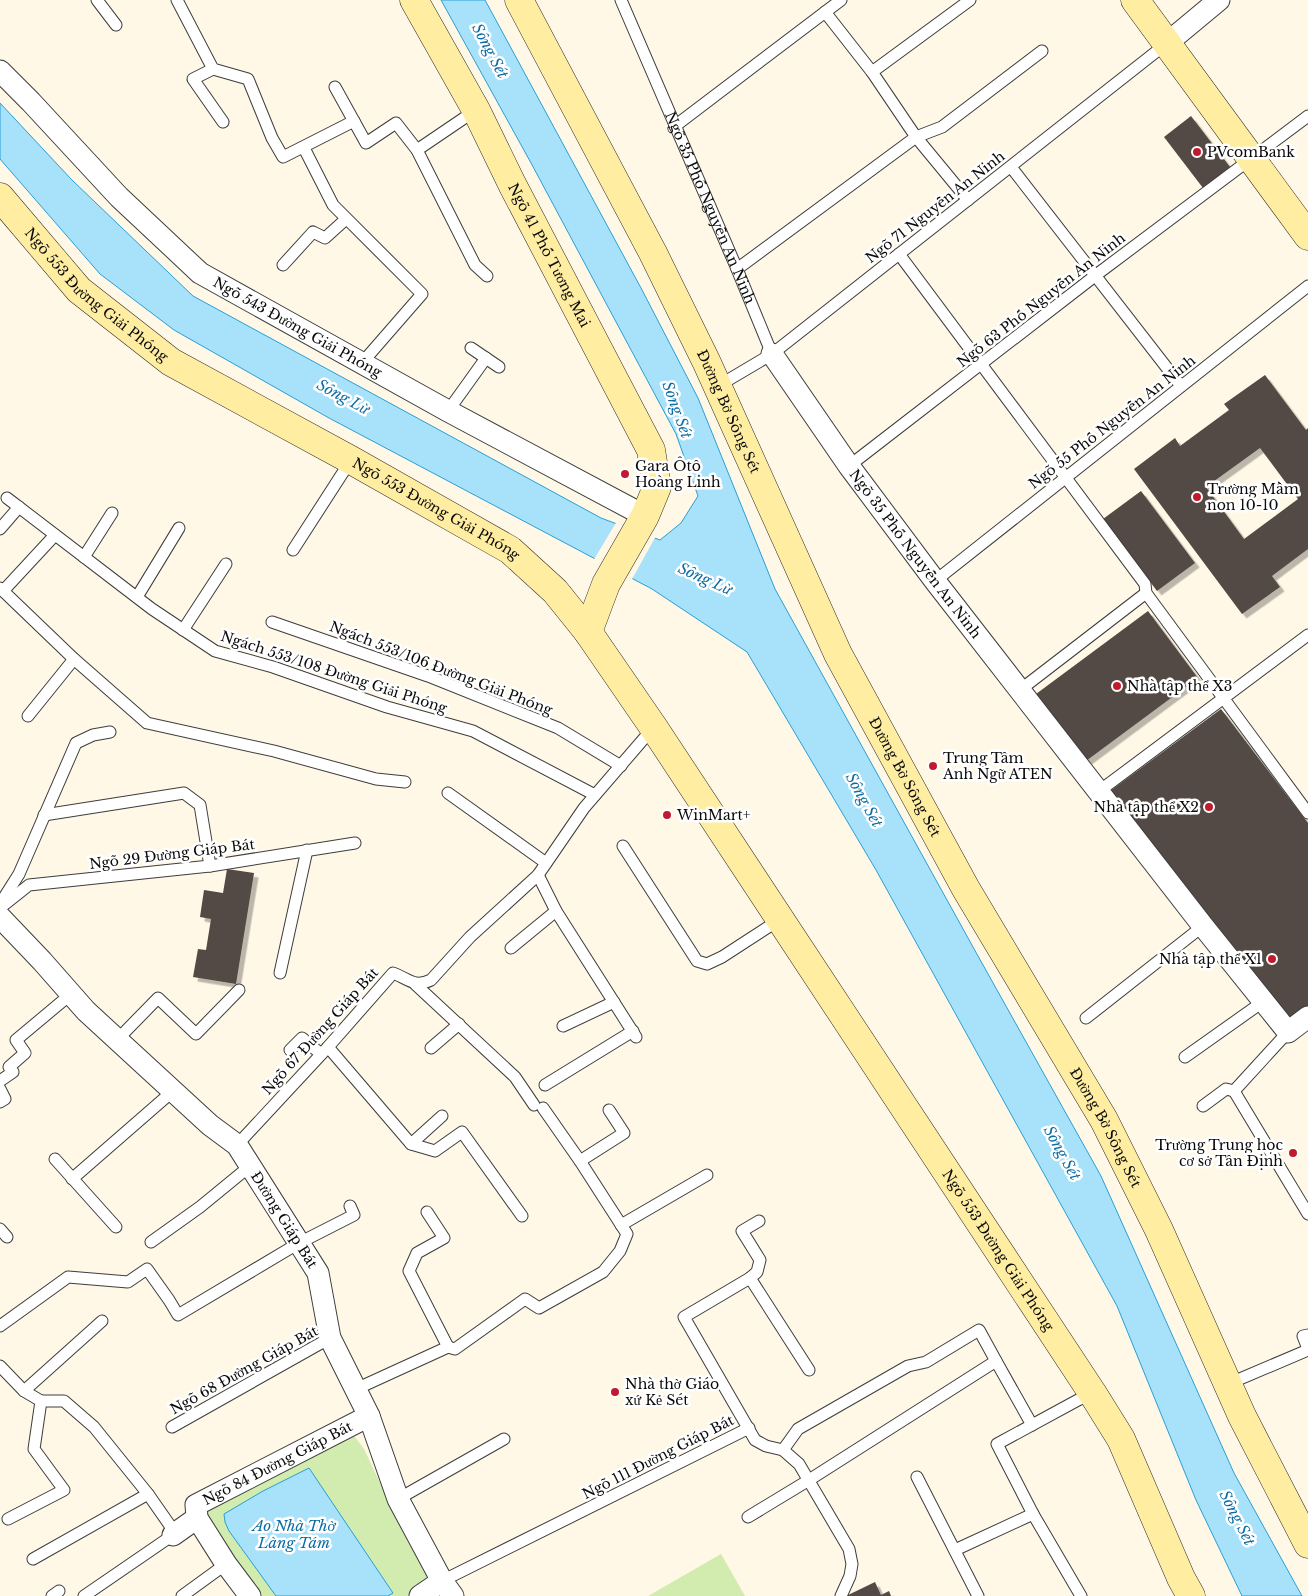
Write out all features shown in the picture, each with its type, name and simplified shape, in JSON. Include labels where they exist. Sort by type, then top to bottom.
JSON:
[{"type":"street","name":"Ngõ 41 Phố Tương Mai","points":[[414,0],[476,110],[512,184],[651,450],[657,487],[645,516],[606,584],[588,632]]},
{"type":"street","name":"Đường Bờ Sông Sét","points":[[519,0],[653,253],[718,386],[838,654],[966,889],[1104,1120],[1158,1230],[1242,1416],[1308,1544]]},
{"type":"street","points":[[1134,0],[1308,236]]},
{"type":"street","points":[[1166,44],[1219,0]]},
{"type":"street","name":"Ngõ 543 Đường Giải Phóng","points":[[0,72],[31,102],[120,197],[200,273],[448,411],[645,516]]},
{"type":"street","name":"Ngõ 553 Đường Giải Phóng","points":[[0,197],[79,290],[171,362],[351,460],[510,550],[555,591],[588,632],[654,728],[779,920],[867,1048],[1012,1272],[1094,1394],[1121,1439],[1181,1578],[1191,1596]]},
{"type":"street","name":"Ngõ 35 Phố Nguyễn An Ninh","points":[[772,354],[849,466],[935,580],[1098,792],[1288,1032]]},
{"type":"street","name":"Đường Giáp Bát","points":[[0,917],[86,1011],[210,1125],[237,1145],[318,1272],[330,1338],[369,1416],[398,1498],[448,1589]]},
{"type":"street","points":[[1288,1032],[1308,1017]]},
{"type":"street","name":"Ngõ 84 Đường Giáp Bát","points":[[197,1518],[196,1505],[369,1416]]},
{"type":"street","points":[[173,1534],[197,1518],[226,1564],[250,1596]]},
{"type":"street","points":[[420,1596],[448,1589]]},
{"type":"lane","points":[[96,0],[116,25]]},
{"type":"lane","points":[[177,0],[213,69]]},
{"type":"lane","name":"Ngõ 35 Phố Nguyễn An Ninh","points":[[621,0],[738,268],[772,354]]},
{"type":"lane","points":[[675,126],[841,0]]},
{"type":"lane","points":[[872,72],[970,0]]},
{"type":"lane","points":[[825,12],[872,72],[916,137],[968,200]]},
{"type":"lane","name":"Ngõ 71 Nguyễn An Ninh","points":[[718,386],[772,354],[1166,44]]},
{"type":"lane","points":[[738,268],[916,137],[942,127],[1042,51]]},
{"type":"lane","points":[[223,122],[193,79],[213,69],[248,79],[272,138],[283,158],[354,121]]},
{"type":"lane","points":[[335,87],[366,143],[396,123],[418,150],[475,265],[487,276]]},
{"type":"lane","points":[[418,150],[476,110]]},
{"type":"lane","name":"Ngõ 63 Phố Nguyễn An Ninh","points":[[849,466],[1308,116]]},
{"type":"lane","points":[[304,148],[333,205],[422,294],[363,364]]},
{"type":"lane","points":[[1011,167],[1181,386]]},
{"type":"lane","points":[[283,265],[313,232],[325,238],[346,219]]},
{"type":"lane","points":[[899,254],[1144,584],[1146,593],[1308,814]]},
{"type":"lane","name":"Ngõ 55 Phố Nguyễn An Ninh","points":[[935,580],[1308,286]]},
{"type":"lane","points":[[471,348],[499,367]]},
{"type":"lane","points":[[448,411],[486,358]]},
{"type":"lane","points":[[292,550],[351,460]]},
{"type":"lane","name":"Ngách 553/108 Đường Giải Phóng","points":[[7,498],[137,597],[215,651],[273,667],[387,707],[473,731],[595,795]]},
{"type":"lane","points":[[0,529],[19,507]]},
{"type":"lane","points":[[84,557],[112,513]]},
{"type":"lane","points":[[137,597],[179,528]]},
{"type":"lane","points":[[55,535],[1,590],[147,724],[274,752],[376,779],[405,782]]},
{"type":"lane","points":[[183,630],[226,564]]},
{"type":"lane","points":[[1020,690],[1146,593]]},
{"type":"lane","name":"Ngách 553/106 Đường Giải Phóng","points":[[272,622],[428,676],[558,728],[621,766]]},
{"type":"lane","points":[[1098,792],[1308,636]]},
{"type":"lane","points":[[28,716],[74,659]]},
{"type":"lane","points":[[415,984],[431,980],[470,936],[538,875],[584,808],[654,728]]},
{"type":"lane","points":[[0,904],[18,874],[76,743],[92,736],[110,732]]},
{"type":"lane","points":[[44,814],[184,793],[200,805],[210,866]]},
{"type":"lane","points":[[448,794],[546,863]]},
{"type":"lane","name":"Ngõ 29 Đường Giáp Bát","points":[[0,908],[30,885],[210,866],[355,843]]},
{"type":"lane","points":[[623,846],[697,961],[707,964],[722,957],[779,920]]},
{"type":"lane","points":[[280,974],[307,850]]},
{"type":"lane","points":[[538,875],[556,911],[635,1034],[545,1085]]},
{"type":"lane","points":[[511,948],[556,911]]},
{"type":"lane","points":[[1086,1018],[1203,926]]},
{"type":"lane","name":"Ngõ 67 Đường Giáp Bát","points":[[237,1145],[393,973],[415,984]]},
{"type":"lane","points":[[415,984],[515,1077],[580,1161],[628,1234],[620,1251],[603,1272],[539,1308],[525,1299],[455,1350],[448,1347],[409,1271],[417,1253],[444,1238],[427,1212]]},
{"type":"lane","points":[[117,1040],[158,998],[196,1034],[239,990]]},
{"type":"lane","points":[[0,1081],[13,1072],[9,1067],[25,1053],[16,1040],[71,994]]},
{"type":"lane","points":[[564,1026],[614,1002]]},
{"type":"lane","points":[[1185,1057],[1264,1002]]},
{"type":"lane","points":[[431,1048],[459,1024]]},
{"type":"lane","points":[[1234,1091],[1288,1032]]},
{"type":"lane","points":[[290,1050],[302,1038],[324,1050],[411,1144],[434,1151],[462,1132],[522,1216]]},
{"type":"lane","points":[[0,1089],[5,1099],[0,1102]]},
{"type":"lane","points":[[1203,1106],[1226,1089],[1234,1091],[1308,1214]]},
{"type":"lane","points":[[72,1179],[173,1091]]},
{"type":"lane","points":[[580,1161],[624,1133],[609,1110]]},
{"type":"lane","points":[[411,1144],[442,1116]]},
{"type":"lane","points":[[55,1159],[116,1227]]},
{"type":"lane","points":[[151,1242],[200,1207],[250,1166]]},
{"type":"lane","points":[[621,1225],[707,1174]]},
{"type":"lane","points":[[0,1326],[68,1277],[128,1282],[147,1269],[178,1315],[299,1243],[354,1215],[350,1206]]},
{"type":"lane","points":[[749,1428],[684,1317],[757,1272],[760,1260],[742,1231],[759,1220]]},
{"type":"lane","points":[[750,1278],[809,1370]]},
{"type":"lane","points":[[24,1391],[102,1321]]},
{"type":"lane","points":[[783,1450],[798,1429],[908,1366],[926,1362],[979,1330],[1032,1425]]},
{"type":"lane","points":[[1228,1384],[1308,1350],[1303,1336],[1308,1335]]},
{"type":"lane","name":"Ngõ 68 Đường Giáp Bát","points":[[172,1427],[330,1338]]},
{"type":"lane","points":[[356,1389],[448,1347]]},
{"type":"lane","points":[[748,1517],[996,1361]]},
{"type":"lane","points":[[0,1366],[24,1391],[41,1401],[64,1401],[94,1427],[148,1494],[171,1527],[173,1534],[84,1596]]},
{"type":"lane","points":[[1082,1596],[1032,1514],[997,1444],[1078,1400],[1094,1394]]},
{"type":"lane","points":[[8,1519],[64,1490],[34,1449],[41,1401]]},
{"type":"lane","name":"Ngõ 111 Đường Giáp Bát","points":[[448,1589],[749,1428],[755,1440],[766,1446],[783,1450],[799,1464],[849,1549],[852,1564],[850,1576],[841,1596]]},
{"type":"lane","points":[[398,1498],[504,1439]]},
{"type":"lane","points":[[917,1477],[978,1596]]},
{"type":"lane","points":[[33,1559],[148,1494]]},
{"type":"lane","points":[[955,1550],[1032,1514]]},
{"type":"lane","points":[[182,1596],[226,1564]]},
{"type":"green space","points":[[345,1433],[355,1437],[364,1449],[408,1542],[431,1579],[407,1596],[257,1596],[200,1509]]},
{"type":"green space","points":[[721,1554],[745,1596],[648,1596]]},
{"type":"water","points":[[441,0],[485,0],[641,288],[698,398],[775,589],[1101,1176],[1234,1473],[1302,1596],[1242,1596],[1196,1500],[1117,1306],[876,870],[747,652],[652,589],[329,418],[174,330],[100,274],[0,159],[0,103],[72,180],[193,296],[601,518],[660,540],[681,523],[698,496],[676,434],[531,163]]},
{"type":"water","name":"Ao Nhà Thờ Làng Tám","points":[[309,1468],[393,1593],[388,1596],[276,1596],[229,1531],[224,1514],[263,1491]]},
{"type":"pier","points":[[617,521],[656,536],[631,581],[593,561]]},
{"type":"building","name":"PVcomBank","points":[[1191,116],[1230,167],[1203,188],[1164,137]]},
{"type":"building","points":[[1265,375],[1306,430],[1308,428],[1308,549],[1272,576],[1280,587],[1242,614],[1134,469],[1175,438],[1180,446],[1229,410],[1224,404]],"holes":[[[1260,448],[1298,499],[1244,539],[1206,487]]]},
{"type":"building","points":[[1141,491],[1195,563],[1157,591],[1103,519]]},
{"type":"building","name":"Nhà tập thể X3","points":[[1148,611],[1198,678],[1086,761],[1036,694]]},
{"type":"building","name":"Nhà tập thể X2","points":[[1221,709],[1308,823],[1308,1010],[1286,1026],[1110,791]]},
{"type":"building","points":[[227,869],[254,873],[236,984],[193,977],[198,949],[206,950],[211,919],[200,917],[204,890],[223,893]]},
{"type":"building","points":[[875,1582],[881,1595],[889,1591],[891,1596],[846,1596]]},
{"type":"place","name":"PVcomBank","points":[[1197,152]]},
{"type":"place","name":"Gara Ôtô Hoàng Linh","points":[[625,474]]},
{"type":"place","name":"Trường Mầm non 10-10","points":[[1197,497]]},
{"type":"place","name":"Nhà tập thể X3","points":[[1117,686]]},
{"type":"place","name":"Trung Tâm Anh Ngữ ATEN","points":[[933,766]]},
{"type":"place","name":"Nhà tập thể X2","points":[[1209,807]]},
{"type":"place","name":"WinMart+","points":[[667,815]]},
{"type":"place","name":"Nhà tập thể X1","points":[[1272,959]]},
{"type":"place","name":"Trường Trung học cơ sở Tân Định","points":[[1293,1153]]},
{"type":"place","name":"Nhà thờ Giáo xứ Kẻ Sét","points":[[615,1392]]},
{"type":"water label","name":"Sông Sét","points":[[490,51]]},
{"type":"water label","name":"Sông Lừ","points":[[343,397]]},
{"type":"water label","name":"Sông Sét","points":[[677,410]]},
{"type":"water label","name":"Sông Lừ","points":[[705,579]]},
{"type":"water label","name":"Sông Sét","points":[[864,800]]},
{"type":"water label","name":"Sông Sét","points":[[1062,1153]]},
{"type":"water label","name":"Sông Sét","points":[[1237,1518]]}]
